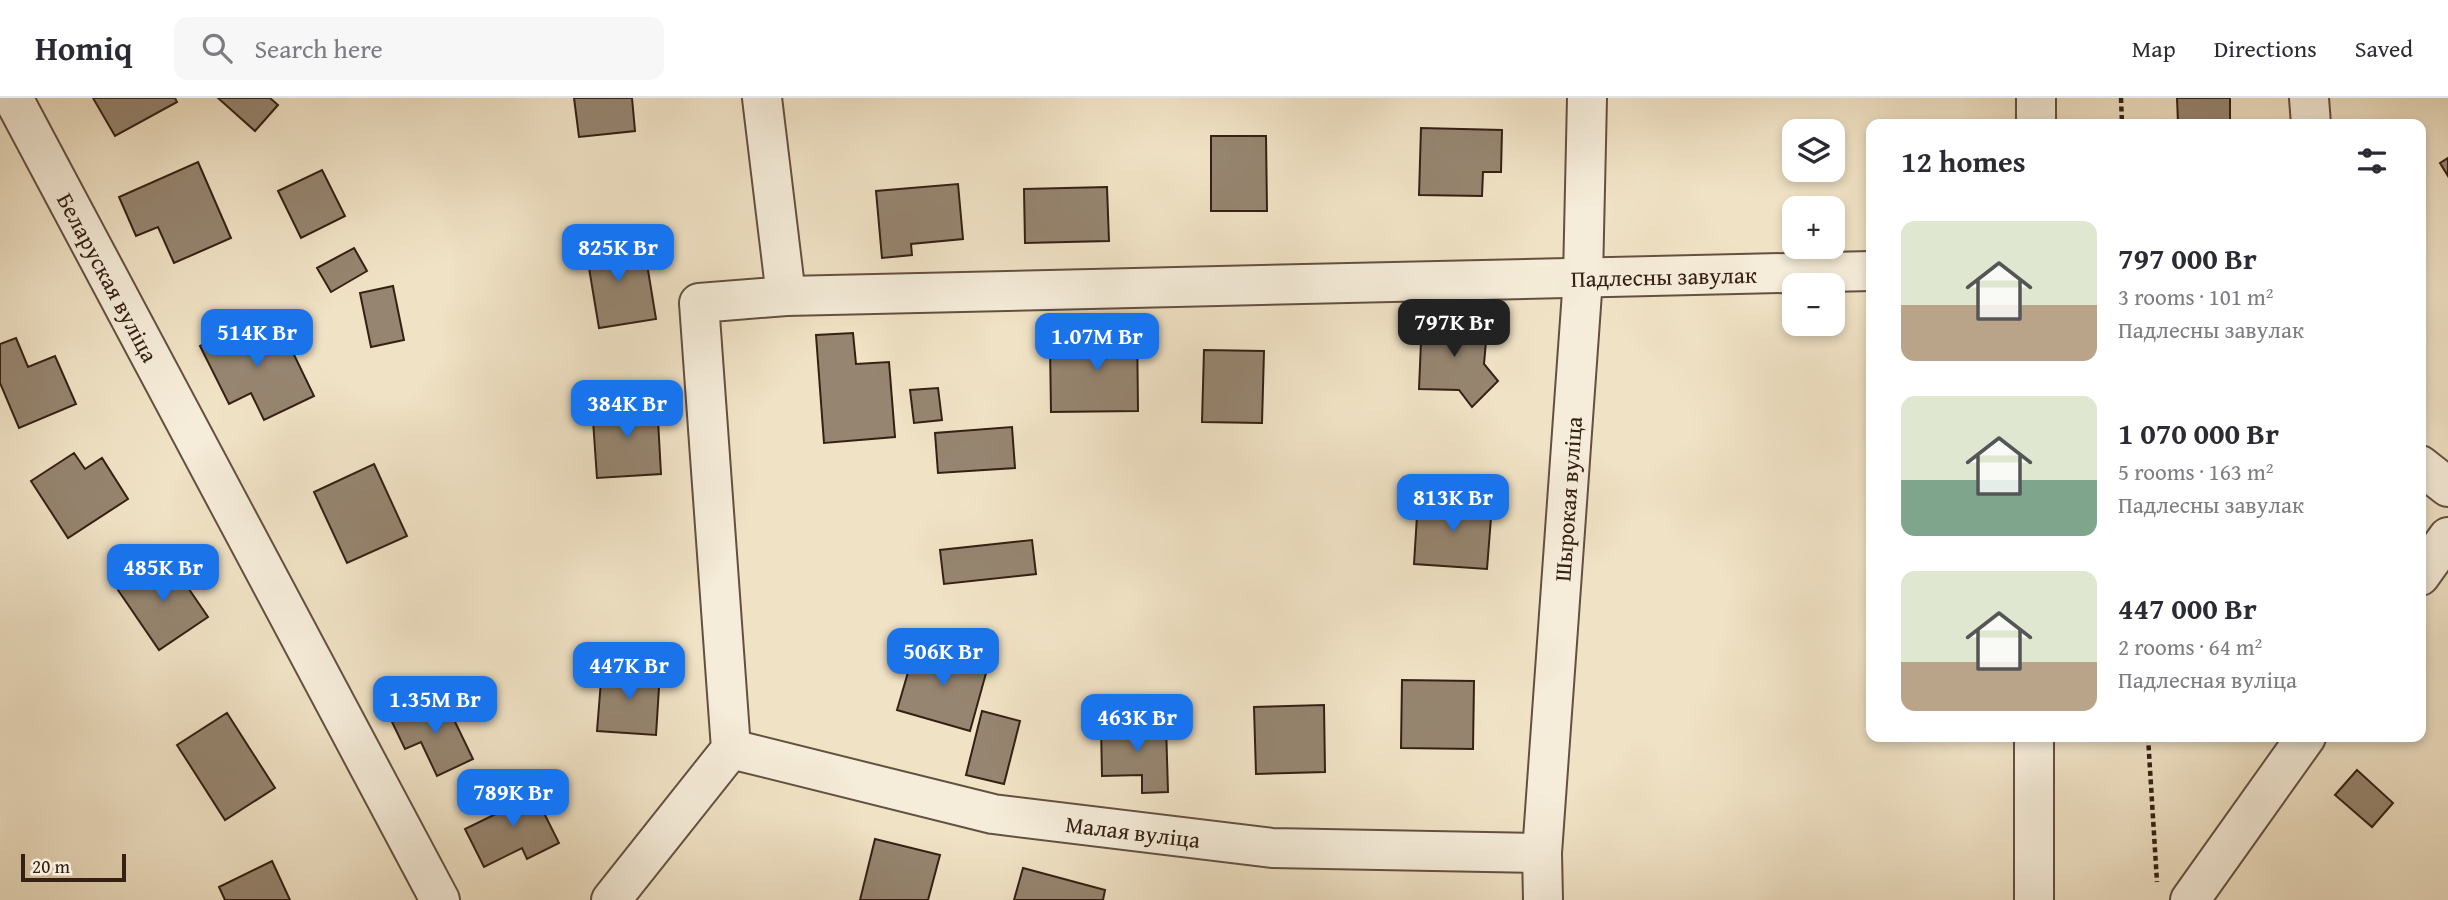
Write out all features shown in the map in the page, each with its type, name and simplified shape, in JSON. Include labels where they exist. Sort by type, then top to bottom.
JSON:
[{"type":"street","name":"Беларуская вуліца","points":[[13,98],[440,900]]},
{"type":"street","points":[[762,98],[786,296]]},
{"type":"street","name":"Шырокая вуліца","points":[[1544,900],[1542,853],[1583,278],[1587,98]]},
{"type":"street","points":[[2036,98],[2036,119]]},
{"type":"street","points":[[2309,98],[2311,119]]},
{"type":"street","name":"Падлесны завулак","points":[[731,749],[699,303],[786,296],[1866,271]]},
{"type":"street","points":[[2426,470],[2448,487]]},
{"type":"street","points":[[2426,568],[2448,537]]},
{"type":"street","points":[[2034,742],[2034,900]]},
{"type":"street","points":[[2174,893],[2302,742]]},
{"type":"street","points":[[611,900],[731,749]]},
{"type":"street","name":"Малая вуліца","points":[[731,749],[993,814],[1272,848],[1542,853]]},
{"type":"path","points":[[2122,98],[2122,119]]},
{"type":"path","points":[[2149,742],[2174,893]]},
{"type":"building","points":[[93,98],[175,98],[177,102],[115,136]]},
{"type":"building","points":[[218,98],[270,98],[278,105],[255,131]]},
{"type":"building","points":[[574,98],[632,98],[635,131],[579,137]]},
{"type":"building","points":[[2177,98],[2230,98],[2230,119],[2178,119]]},
{"type":"building","points":[[1421,128],[1502,130],[1501,172],[1483,172],[1482,196],[1419,195]]},
{"type":"building","points":[[1211,136],[1266,136],[1267,211],[1211,211]]},
{"type":"building","points":[[2448,158],[2448,176],[2440,163]]},
{"type":"building","points":[[198,162],[231,238],[174,263],[158,227],[136,236],[119,197]]},
{"type":"building","points":[[322,170],[345,216],[301,238],[278,191]]},
{"type":"building","points":[[958,184],[963,239],[911,244],[912,255],[882,258],[876,191]]},
{"type":"building","points":[[1107,187],[1109,241],[1025,243],[1024,189]]},
{"type":"building","points":[[614,233],[618,262],[646,258],[656,319],[599,328],[584,238]]},
{"type":"building","points":[[354,248],[367,271],[331,292],[317,268]]},
{"type":"building","points":[[393,286],[404,340],[371,347],[360,293]]},
{"type":"building","points":[[255,318],[267,342],[284,334],[314,396],[264,420],[251,393],[229,404],[200,346]]},
{"type":"building","points":[[1422,318],[1453,318],[1454,328],[1487,330],[1484,364],[1498,381],[1472,407],[1459,390],[1419,389]]},
{"type":"building","points":[[1104,322],[1137,322],[1138,411],[1051,412],[1050,346],[1105,345]]},
{"type":"building","points":[[853,333],[856,364],[889,362],[895,437],[824,443],[816,335]]},
{"type":"building","points":[[16,338],[28,367],[55,356],[76,404],[19,428],[0,383],[0,344]]},
{"type":"building","points":[[1204,350],[1264,351],[1262,423],[1202,422]]},
{"type":"building","points":[[938,388],[942,420],[914,423],[910,390]]},
{"type":"building","points":[[657,402],[661,474],[597,478],[592,406]]},
{"type":"building","points":[[1012,427],[1015,468],[938,473],[935,433]]},
{"type":"building","points":[[74,453],[85,469],[102,458],[128,499],[68,538],[31,481]]},
{"type":"building","points":[[374,464],[407,536],[347,563],[314,492]]},
{"type":"building","points":[[1418,500],[1492,505],[1487,569],[1414,564]]},
{"type":"building","points":[[1032,540],[1036,574],[944,584],[940,550]]},
{"type":"building","points":[[167,557],[208,617],[159,650],[118,590]]},
{"type":"building","points":[[916,645],[988,666],[970,731],[897,710]]},
{"type":"building","points":[[602,668],[660,672],[656,735],[597,731]]},
{"type":"building","points":[[1402,680],[1474,681],[1473,749],[1401,748]]},
{"type":"building","points":[[443,697],[473,759],[437,776],[421,742],[405,749],[392,722]]},
{"type":"building","points":[[1324,705],[1325,772],[1256,774],[1254,707]]},
{"type":"building","points":[[982,711],[1020,721],[1004,784],[966,775]]},
{"type":"building","points":[[227,713],[275,788],[225,820],[177,745]]},
{"type":"building","points":[[1166,725],[1168,792],[1142,793],[1142,775],[1102,776],[1101,726]]},
{"type":"building","points":[[2357,770],[2393,803],[2372,827],[2335,795]]},
{"type":"building","points":[[530,785],[559,843],[527,859],[522,848],[484,867],[465,829],[500,812],[496,802]]},
{"type":"building","points":[[875,839],[940,855],[928,900],[860,900]]},
{"type":"building","points":[[272,861],[290,900],[225,900],[219,887]]},
{"type":"building","points":[[1023,868],[1105,890],[1103,900],[1014,900]]}]
